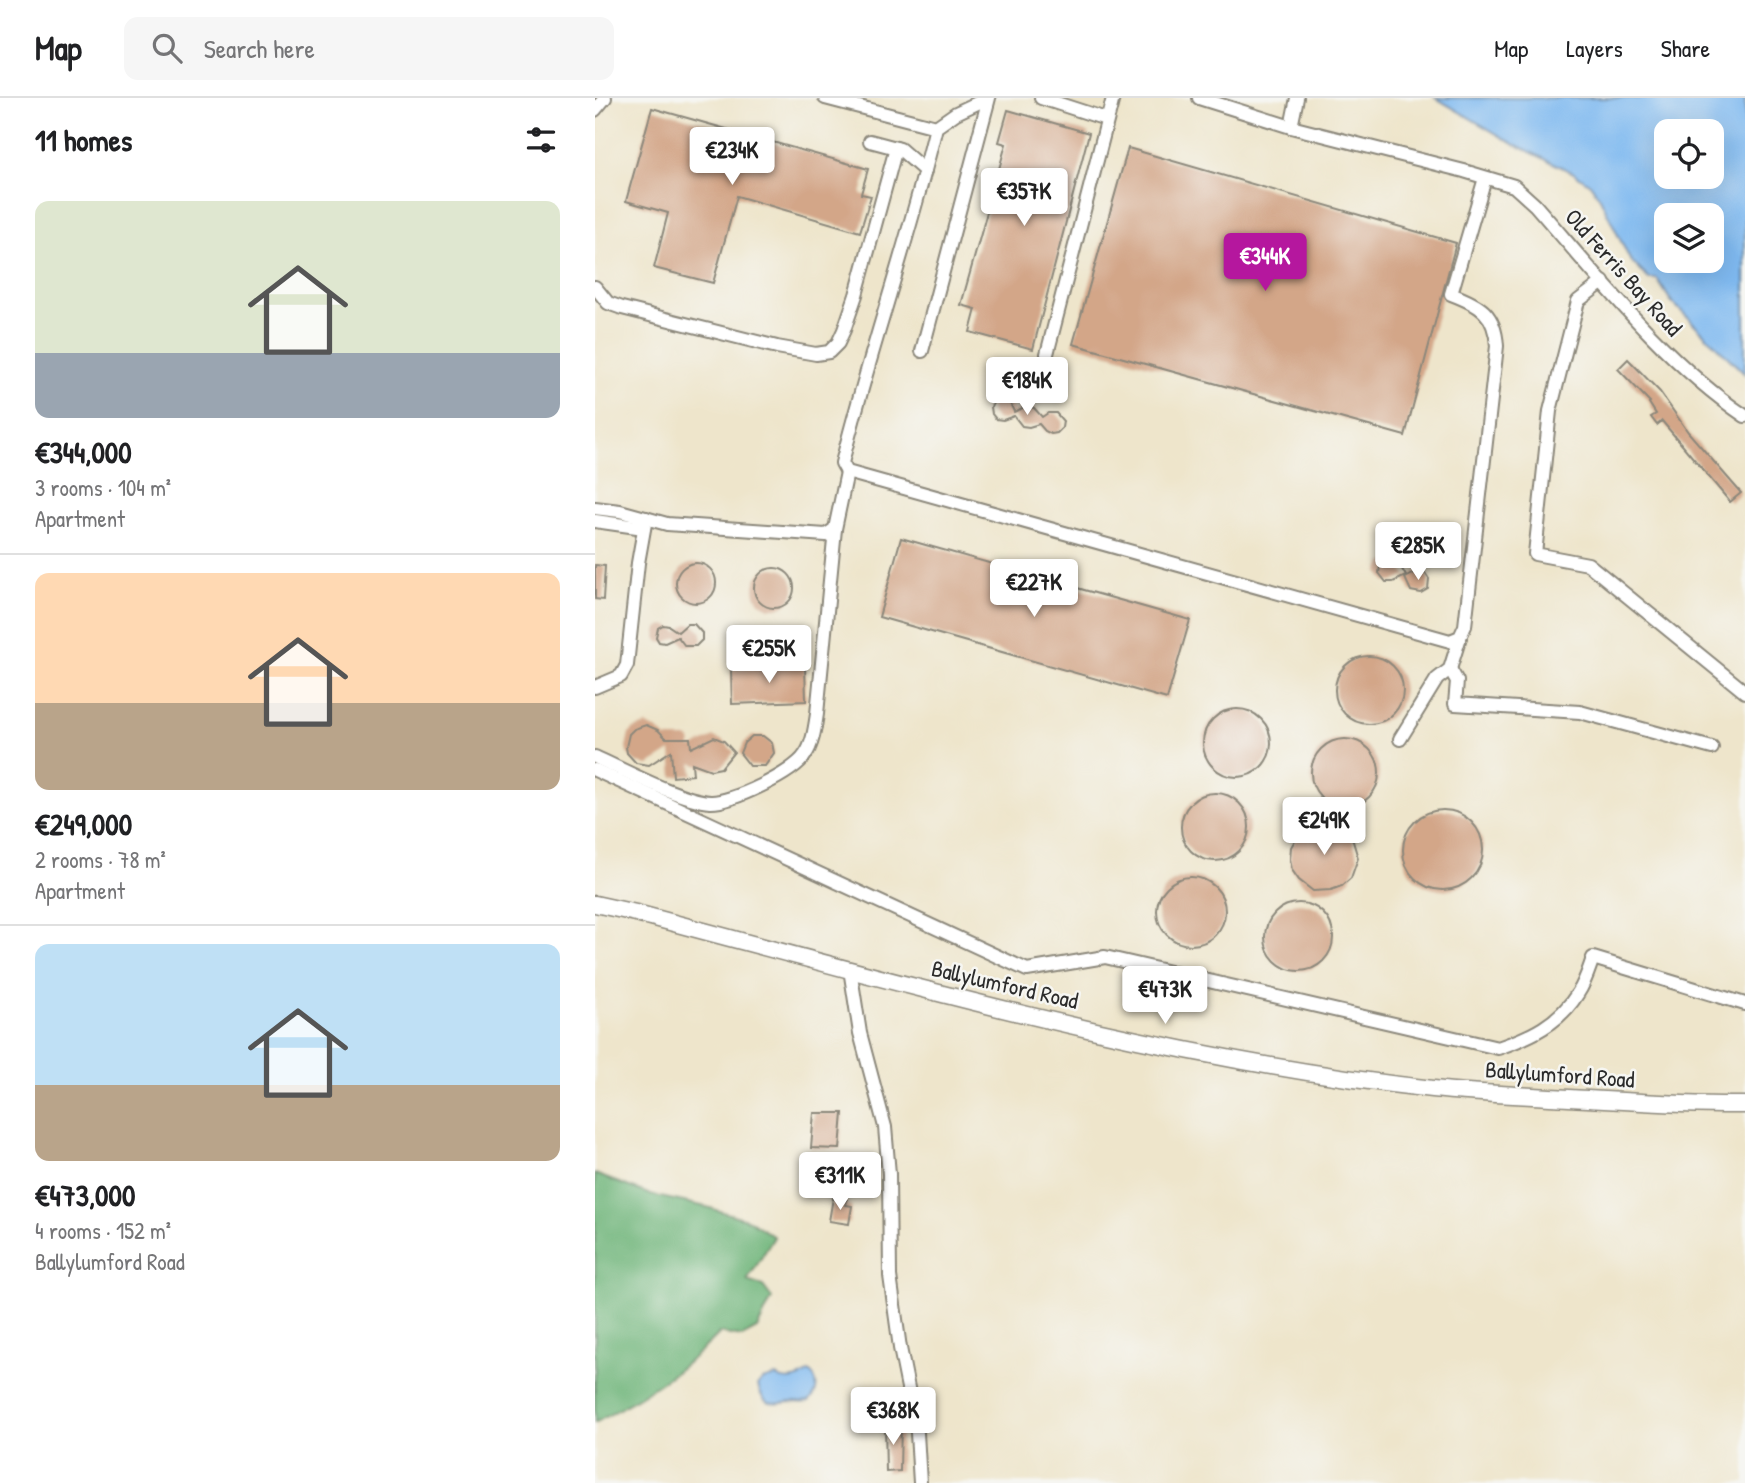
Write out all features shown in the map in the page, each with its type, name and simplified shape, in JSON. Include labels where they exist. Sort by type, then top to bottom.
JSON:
[{"type":"main road","name":"Ballylumford Road","points":[[595,904],[976,1002],[1137,1039],[1305,1070],[1434,1089],[1693,1106],[1745,1105]]},
{"type":"street","points":[[595,110],[605,98]]},
{"type":"street","points":[[825,98],[936,127]]},
{"type":"street","points":[[595,757],[691,798],[710,802],[746,791],[785,772],[805,755],[814,734],[835,529],[847,472],[842,463],[855,409],[936,127],[956,113],[988,98]]},
{"type":"street","points":[[922,351],[988,98]]},
{"type":"street","points":[[1041,98],[1107,118]]},
{"type":"street","points":[[1047,354],[1113,98]]},
{"type":"street","name":"Old Ferris Bay Road","points":[[1199,98],[1291,127],[1464,171],[1514,187],[1535,205],[1602,282],[1679,363],[1706,388],[1745,416]]},
{"type":"street","points":[[1291,127],[1297,98]]},
{"type":"street","points":[[870,141],[896,148],[925,171]]},
{"type":"street","points":[[595,287],[608,303],[622,309],[777,347],[816,354],[829,352],[845,330],[896,148]]},
{"type":"street","points":[[1400,739],[1437,679],[1450,669],[1465,626],[1497,346],[1496,329],[1485,311],[1468,300],[1451,294],[1485,178]]},
{"type":"street","points":[[1602,282],[1578,301],[1550,411],[1535,554],[1588,564],[1745,692]]},
{"type":"street","points":[[847,472],[1450,641],[1459,637]]},
{"type":"street","points":[[595,509],[620,511],[645,523]]},
{"type":"street","points":[[595,521],[826,535],[835,529]]},
{"type":"street","points":[[595,687],[621,676],[627,665],[645,523]]},
{"type":"street","points":[[1450,669],[1457,681],[1455,704],[1580,712],[1712,748]]},
{"type":"street","points":[[595,769],[1027,970],[1105,957],[1497,1048],[1529,1037],[1553,1022],[1579,993],[1593,958],[1745,1004]]},
{"type":"street","points":[[850,969],[860,1032],[885,1127],[889,1174],[890,1276],[917,1433],[920,1483]]},
{"type":"green space","points":[[595,1174],[651,1195],[707,1207],[749,1220],[774,1237],[747,1281],[763,1286],[772,1298],[757,1329],[742,1337],[720,1333],[691,1360],[661,1382],[595,1423]]},
{"type":"water","points":[[1436,98],[1745,98],[1745,374],[1671,301],[1657,279],[1649,279],[1630,260],[1600,198],[1590,184],[1574,173],[1514,144]]},
{"type":"water","points":[[809,1372],[813,1375],[817,1387],[809,1402],[774,1404],[766,1402],[760,1393],[758,1385],[762,1380],[776,1376],[793,1379]]},
{"type":"building","points":[[652,108],[868,169],[861,194],[871,196],[860,232],[737,196],[713,283],[654,268],[668,213],[626,201]]},
{"type":"building","points":[[1008,110],[1089,133],[1033,349],[970,332],[976,309],[961,305],[1006,144],[999,142]]},
{"type":"building","points":[[1128,148],[1456,243],[1405,436],[1073,344]]},
{"type":"building","points":[[1628,359],[1660,392],[1688,432],[1741,493],[1730,502],[1662,421],[1657,425],[1651,417],[1656,414],[1650,402],[1618,369]]},
{"type":"building","points":[[1001,398],[1010,403],[1014,412],[1027,406],[1034,408],[1042,417],[1048,413],[1056,413],[1063,421],[1062,428],[1051,434],[1039,424],[1022,426],[1014,416],[1003,420],[996,419],[991,407],[994,401]]},
{"type":"building","points":[[901,538],[1190,620],[1167,699],[879,617]]},
{"type":"building","points":[[1393,560],[1399,564],[1406,576],[1386,582],[1379,573],[1380,566]]},
{"type":"building","points":[[696,563],[710,569],[716,583],[710,597],[696,603],[682,597],[676,583],[682,569]]},
{"type":"building","points":[[595,565],[605,566],[603,600],[595,599]]},
{"type":"building","points":[[774,568],[788,574],[794,588],[788,602],[774,608],[760,602],[754,588],[760,574]]},
{"type":"building","points":[[1418,571],[1425,573],[1429,579],[1428,589],[1421,593],[1411,591],[1405,578]]},
{"type":"building","points":[[687,624],[694,624],[702,633],[702,640],[696,646],[685,646],[678,637],[665,643],[659,642],[656,637],[658,628],[663,625],[678,632]]},
{"type":"building","points":[[1369,656],[1382,659],[1393,666],[1400,677],[1403,690],[1400,703],[1393,714],[1382,721],[1369,724],[1356,721],[1345,714],[1338,703],[1335,690],[1338,677],[1345,666],[1356,659]]},
{"type":"building","points":[[805,666],[806,701],[732,704],[731,669]]},
{"type":"building","points":[[1237,709],[1250,712],[1261,719],[1268,730],[1271,743],[1268,756],[1261,767],[1250,774],[1237,777],[1224,774],[1213,767],[1206,756],[1203,743],[1206,730],[1213,719],[1224,712]]},
{"type":"building","points":[[646,725],[658,730],[666,738],[690,738],[691,748],[714,737],[724,741],[734,752],[721,768],[711,770],[692,763],[693,775],[673,777],[671,751],[649,765],[636,763],[627,753],[629,734]]},
{"type":"building","points":[[752,736],[763,736],[772,743],[774,753],[765,766],[750,766],[740,753],[744,743]]},
{"type":"building","points":[[1345,739],[1358,742],[1369,749],[1376,760],[1379,773],[1376,786],[1369,797],[1358,804],[1345,807],[1332,804],[1321,797],[1314,786],[1311,773],[1314,760],[1321,749],[1332,742]]},
{"type":"building","points":[[1215,793],[1228,796],[1239,803],[1246,814],[1249,827],[1246,840],[1239,851],[1228,858],[1215,861],[1202,858],[1191,851],[1184,840],[1181,827],[1184,814],[1191,803],[1202,796]]},
{"type":"building","points":[[1443,810],[1458,813],[1471,822],[1480,835],[1483,850],[1480,865],[1471,878],[1458,887],[1443,890],[1428,887],[1415,878],[1406,865],[1403,850],[1406,835],[1415,822],[1428,813]]},
{"type":"building","points":[[1325,823],[1335,825],[1352,838],[1358,858],[1351,878],[1342,886],[1313,891],[1299,880],[1292,870],[1291,847],[1304,829]]},
{"type":"building","points":[[1191,877],[1204,880],[1215,887],[1222,898],[1225,911],[1222,924],[1215,935],[1204,942],[1191,945],[1178,942],[1167,935],[1160,924],[1157,911],[1160,898],[1167,887],[1178,880]]},
{"type":"building","points":[[1299,903],[1312,906],[1323,913],[1330,924],[1333,937],[1330,950],[1323,961],[1312,968],[1299,971],[1286,968],[1275,961],[1268,950],[1265,937],[1268,924],[1275,913],[1286,906]]},
{"type":"building","points":[[814,1113],[843,1113],[840,1149],[811,1148]]},
{"type":"building","points":[[833,1198],[847,1200],[846,1205],[852,1206],[849,1224],[829,1221]]},
{"type":"building","points":[[901,1423],[900,1471],[886,1472],[885,1424]]}]
